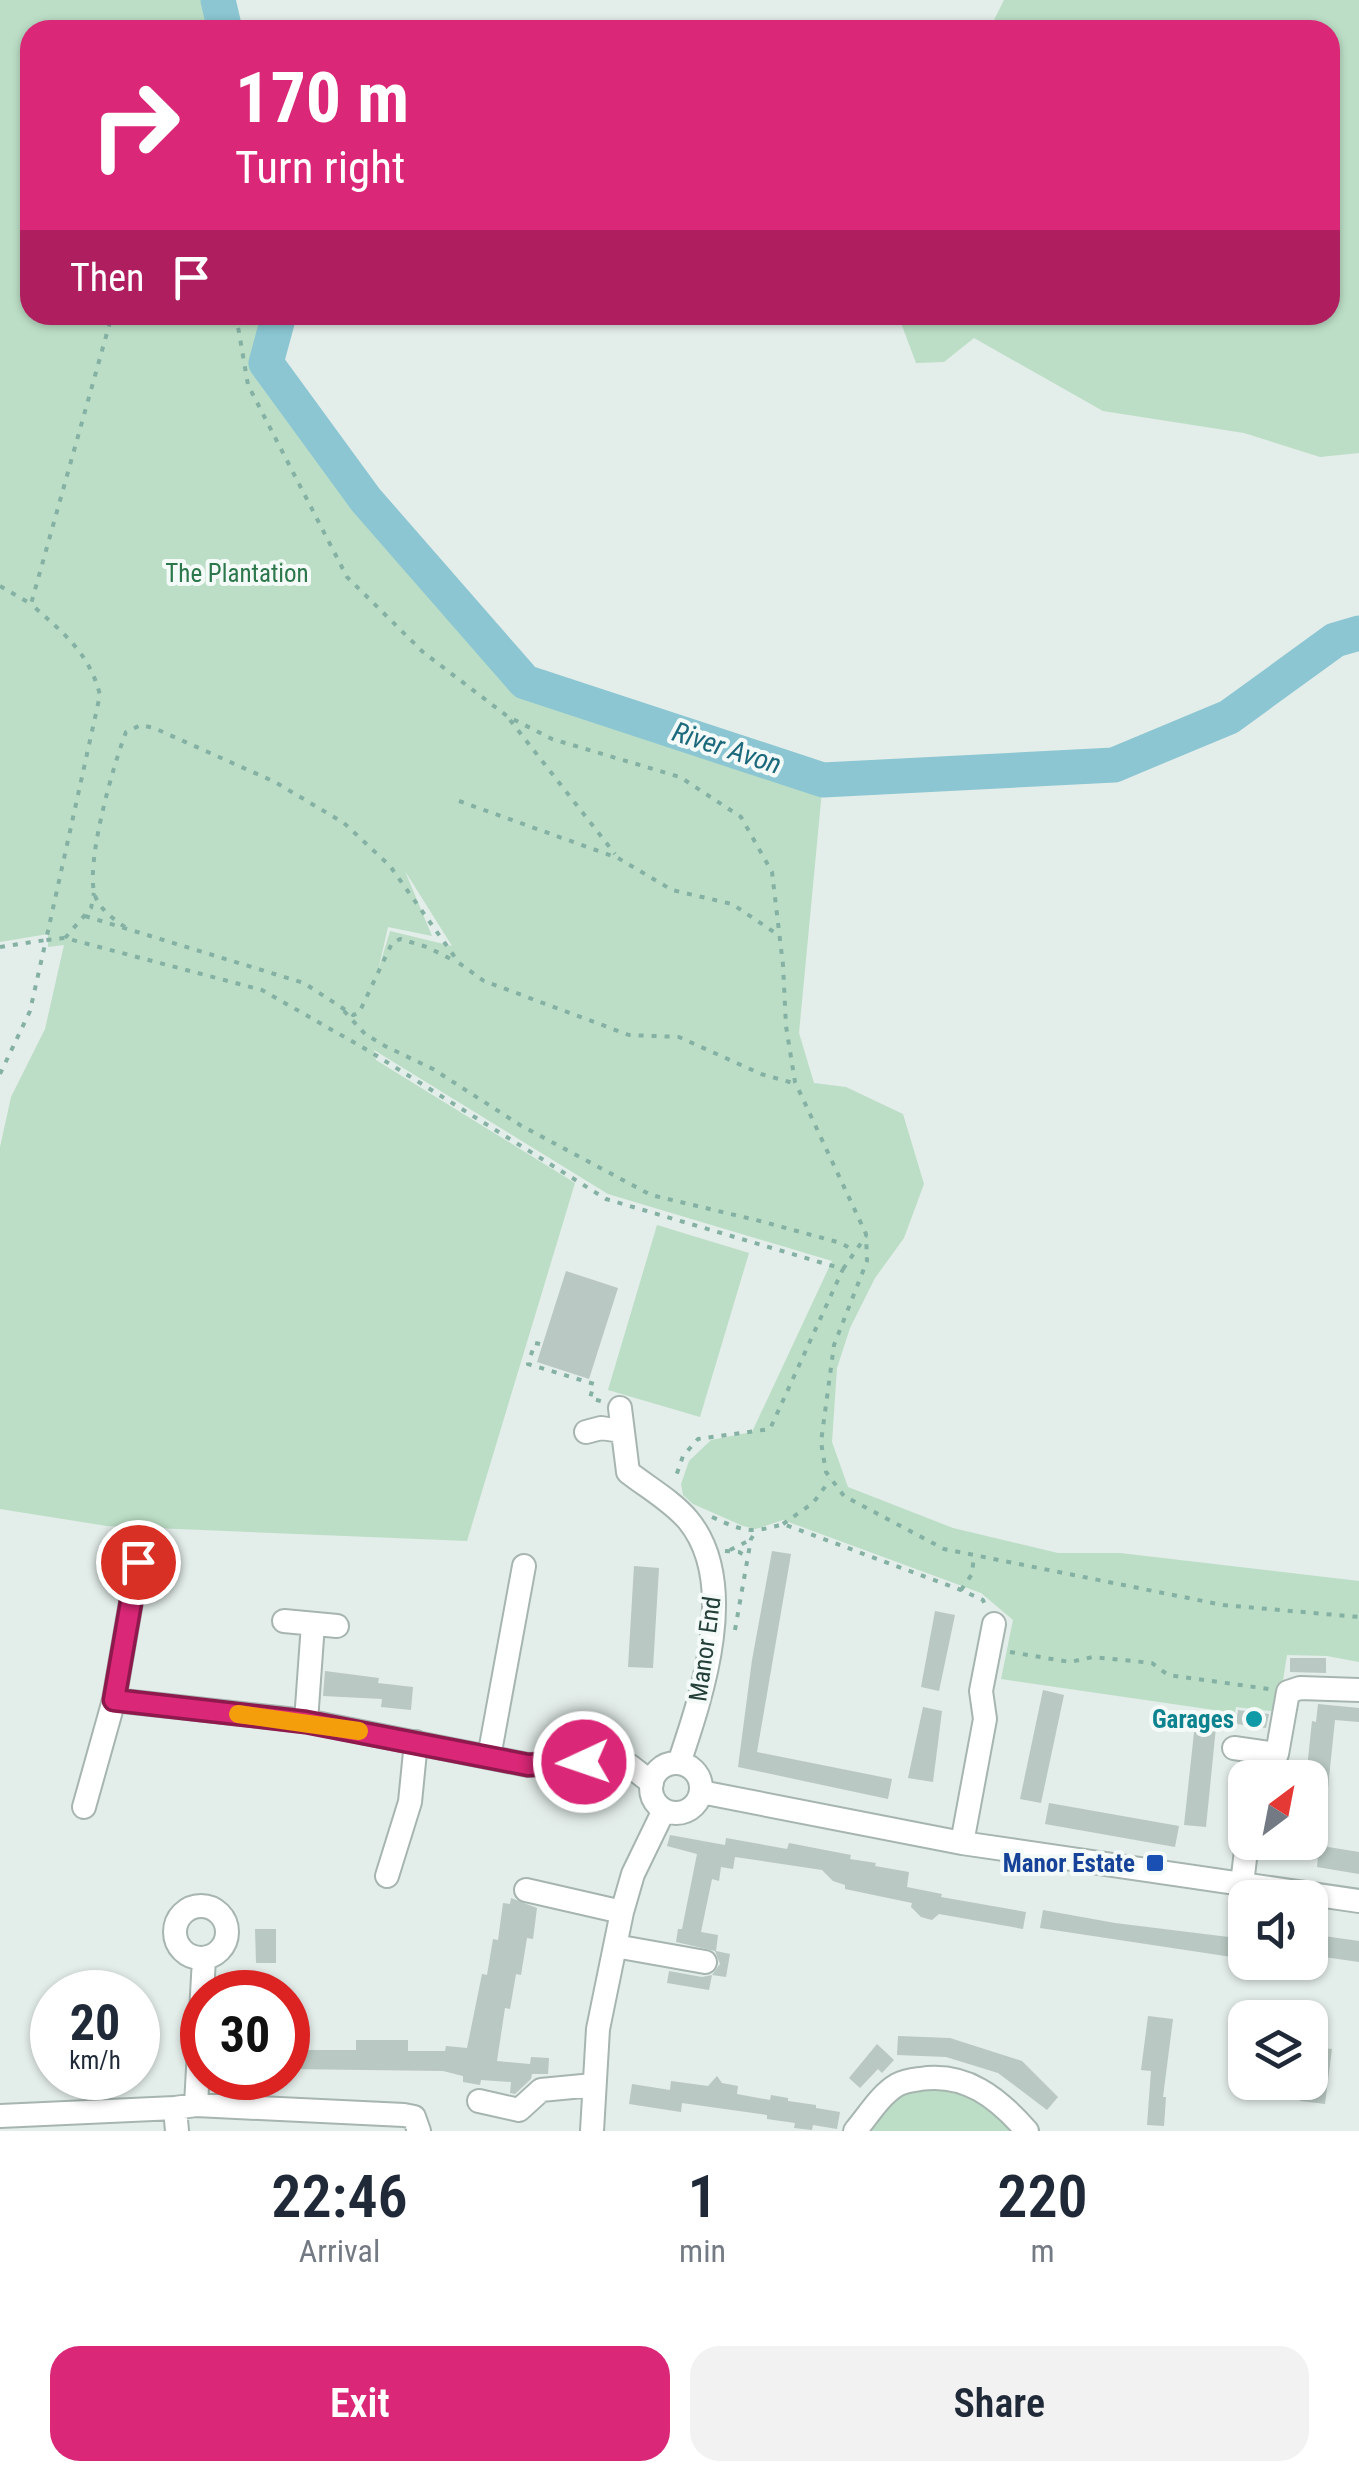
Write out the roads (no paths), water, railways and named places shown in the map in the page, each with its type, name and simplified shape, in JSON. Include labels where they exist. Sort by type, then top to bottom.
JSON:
[{"type":"street","name":"Manor End","points":[[586,1432],[621,1419],[628,1472],[665,1491],[695,1531],[706,1554],[716,1595],[703,1694],[679,1763]]},
{"type":"street","points":[[84,1806],[116,1689],[138,1562]]},
{"type":"street","points":[[489,1757],[524,1566]]},
{"type":"street","points":[[284,1621],[338,1626]]},
{"type":"street","points":[[306,1722],[313,1624]]},
{"type":"street","points":[[962,1843],[985,1719],[981,1691],[994,1624]]},
{"type":"street","points":[[1264,1760],[1288,1692],[1300,1688],[1359,1690]]},
{"type":"street","points":[[116,1689],[528,1765],[609,1761],[630,1766],[652,1783]]},
{"type":"street","points":[[387,1876],[387,1838],[410,1802],[416,1742]]},
{"type":"street","points":[[1234,1748],[1268,1753]]},
{"type":"street","points":[[679,1763],[696,1772],[701,1792],[689,1810],[680,1813],[664,1810],[653,1798],[652,1783],[664,1766],[679,1763]]},
{"type":"street","points":[[701,1792],[962,1843],[1228,1882]]},
{"type":"street","points":[[592,2131],[598,2029],[622,1912],[633,1874],[664,1810]]},
{"type":"street","points":[[526,1890],[555,1888],[622,1912]]},
{"type":"street","points":[[1328,1896],[1359,1901]]},
{"type":"street","points":[[615,1946],[705,1962]]},
{"type":"street","points":[[183,2115],[204,1958]]},
{"type":"street","points":[[855,2131],[900,2082],[938,2077],[982,2089],[1009,2110],[1027,2131]]},
{"type":"street","points":[[480,2101],[519,2110],[541,2090],[593,2085]]},
{"type":"street","points":[[226,2131],[227,2107]]},
{"type":"street","points":[[0,2116],[54,2123],[183,2115],[227,2107],[404,2114],[414,2117],[419,2131]]},
{"type":"waterway","name":"River Avon","points":[[218,0],[223,20]]},
{"type":"waterway","name":"River Avon","points":[[276,325],[266,363],[366,500],[525,682],[823,780],[1114,765],[1229,717],[1335,640],[1359,633]]},
{"type":"place","name":"Garages","points":[[1254,1719]]},
{"type":"place","name":"Manor Estate","points":[[1155,1863]]},
{"type":"park label","name":"The Plantation","points":[[237,573]]}]
